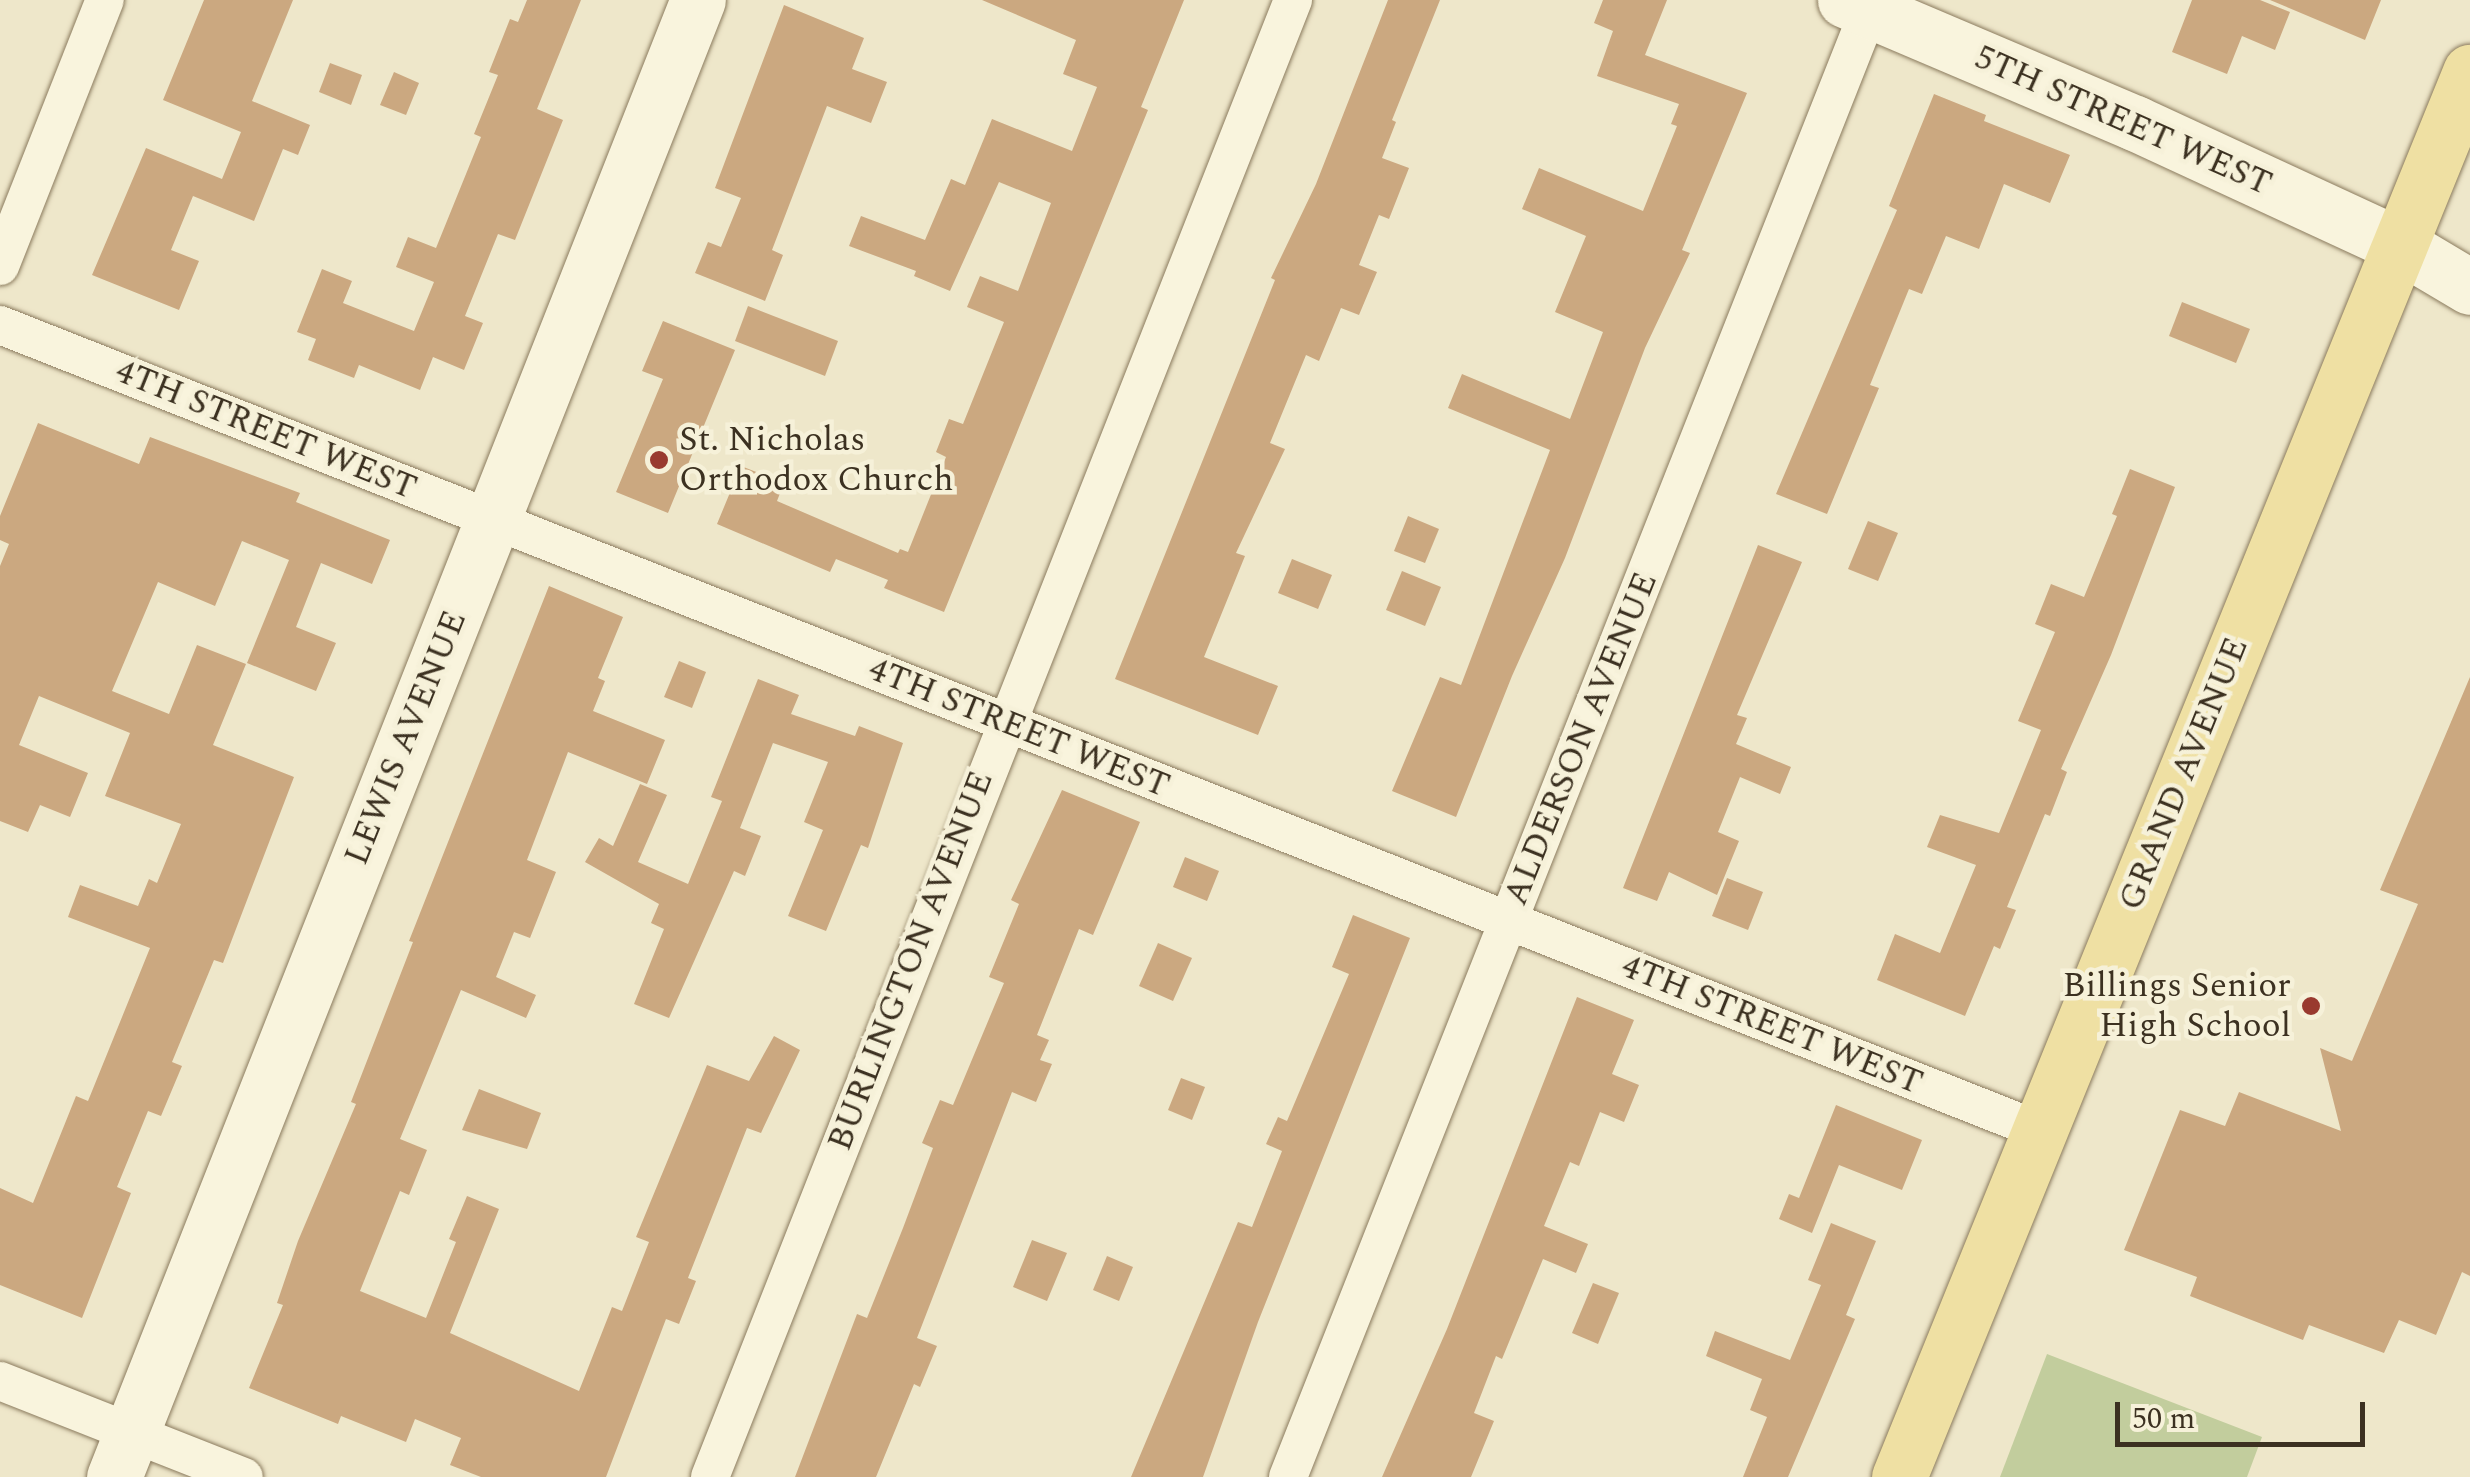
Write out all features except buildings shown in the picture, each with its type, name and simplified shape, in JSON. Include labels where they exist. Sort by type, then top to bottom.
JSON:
[{"type":"main road","name":"GRAND AVENUE","points":[[1899,1477],[2470,72]]},
{"type":"street","points":[[0,266],[105,0]]},
{"type":"street","name":"LEWIS AVENUE","points":[[122,1455],[698,0]]},
{"type":"street","name":"BURLINGTON AVENUE","points":[[710,1477],[1293,0]]},
{"type":"street","name":"5TH STREET WEST","points":[[1862,4],[2136,123],[2401,246],[2470,287]]},
{"type":"street","name":"ALDERSON AVENUE","points":[[1288,1477],[1508,921],[1862,4]]},
{"type":"street","name":"4TH STREET WEST","points":[[0,325],[2038,1130]]},
{"type":"street","points":[[0,1381],[122,1455],[244,1477]]},
{"type":"green space","points":[[2047,1354],[2262,1437],[2247,1477],[2000,1477]]},
{"type":"place","name":"St. Nicholas Orthodox Church","points":[[659,460]]},
{"type":"place","name":"Billings Senior High School","points":[[2311,1006]]}]
